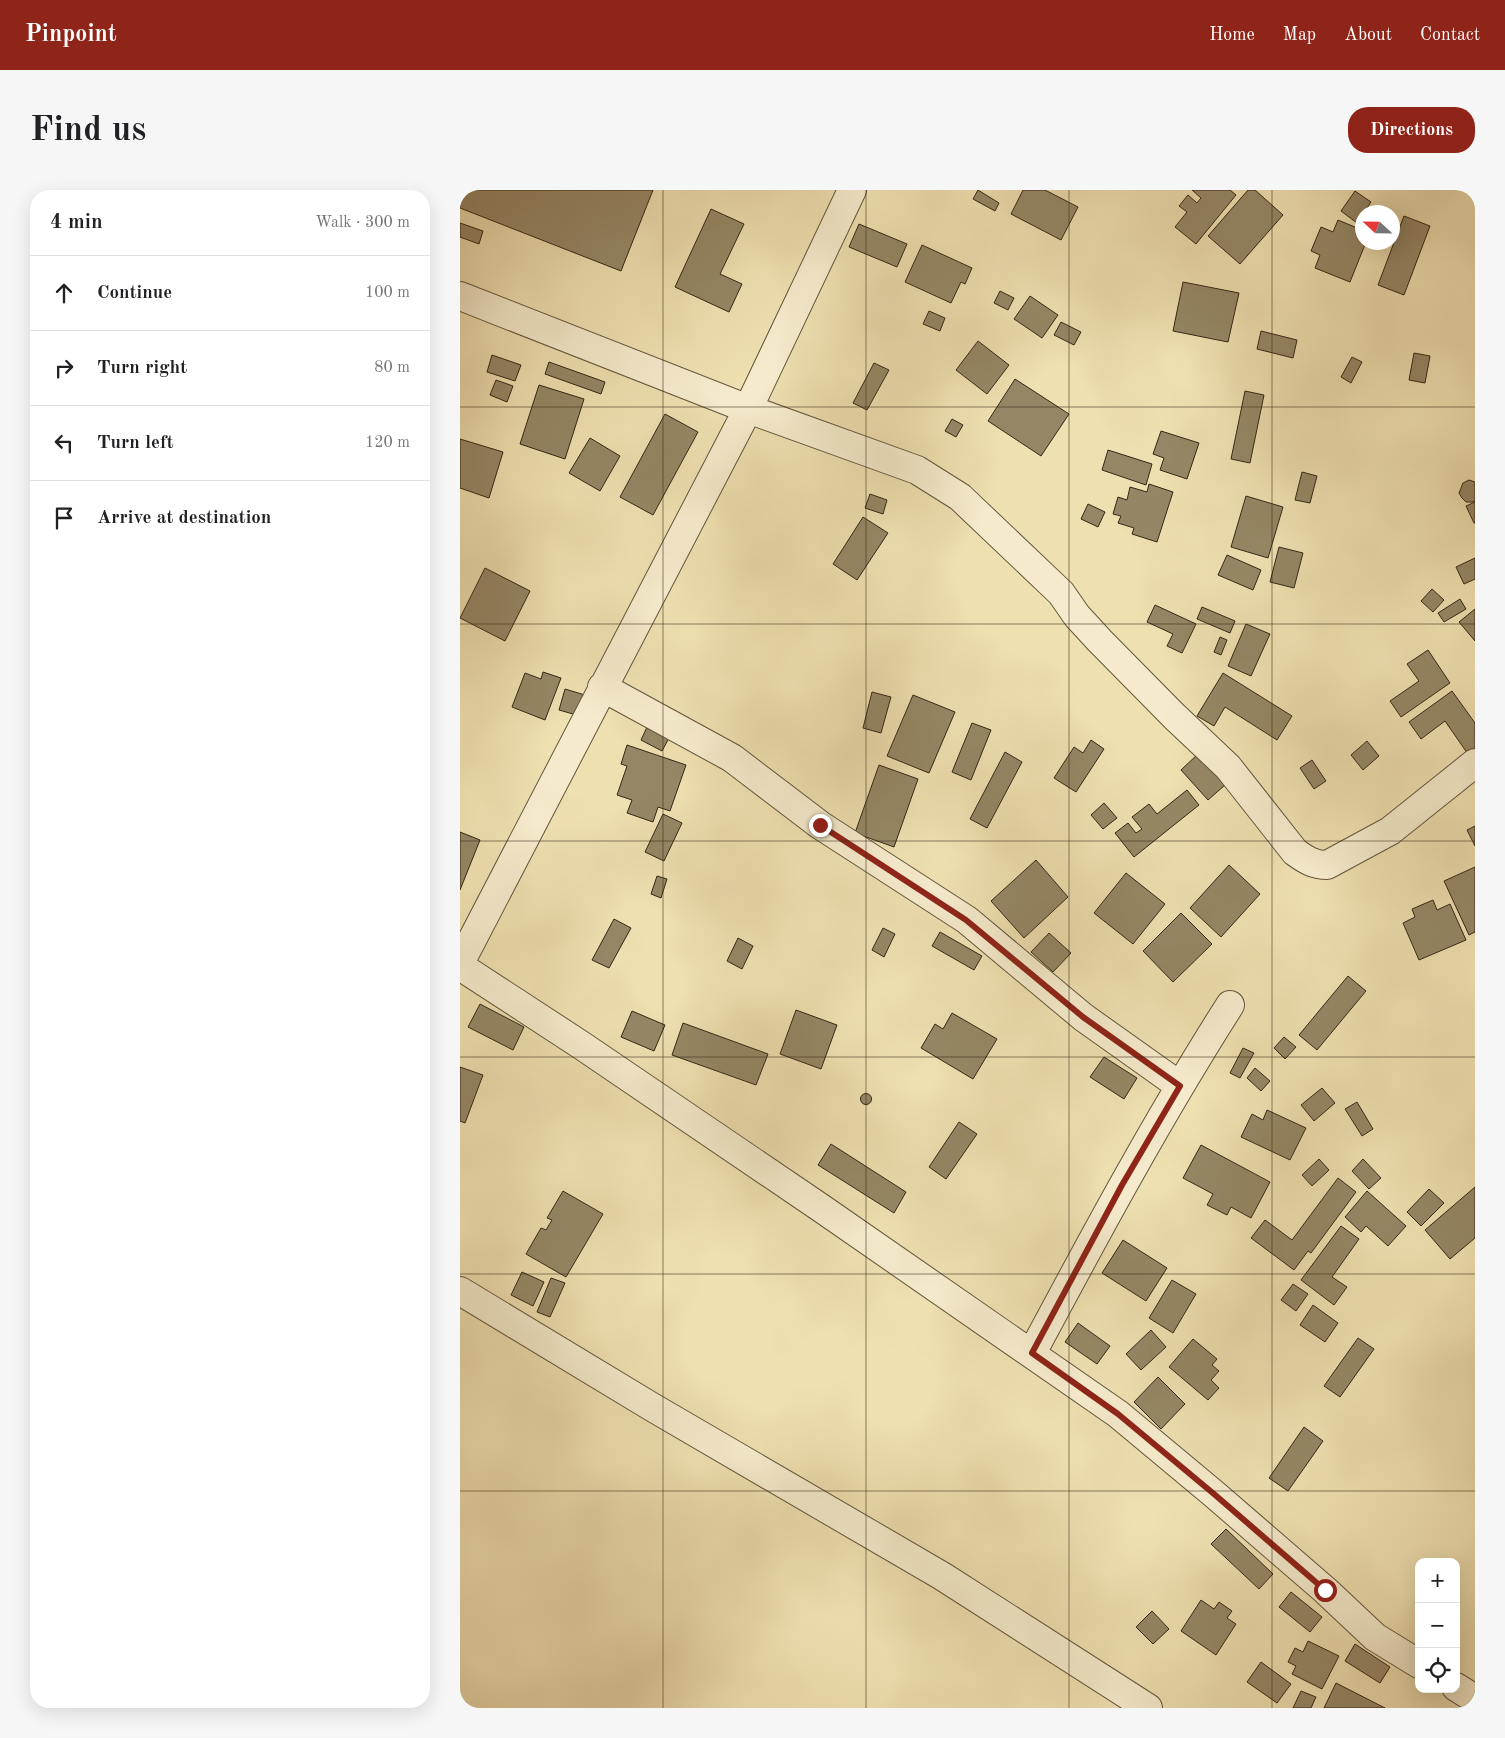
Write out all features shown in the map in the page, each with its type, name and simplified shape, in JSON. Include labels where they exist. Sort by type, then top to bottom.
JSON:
[{"type":"street","points":[[852,190],[748,409],[602,687],[460,964],[805,1197],[1118,1414],[1325,1590],[1375,1637],[1415,1662]]},
{"type":"street","points":[[460,296],[748,409],[917,470],[960,497],[1062,593],[1077,616],[1100,641],[1174,716],[1228,767],[1295,852],[1305,860],[1316,865],[1327,865],[1390,831],[1475,763]]},
{"type":"street","points":[[602,687],[732,758],[820,825],[966,920],[1083,1017],[1180,1086]]},
{"type":"street","points":[[1032,1353],[1122,1185],[1230,1005]]},
{"type":"street","points":[[460,1291],[652,1407],[942,1576],[1148,1708]]},
{"type":"street","points":[[1460,1690],[1475,1699]]},
{"type":"building","points":[[461,190],[653,190],[621,271],[460,208]]},
{"type":"building","points":[[978,190],[999,203],[995,211],[973,199]]},
{"type":"building","points":[[1023,190],[1045,190],[1078,207],[1061,240],[1011,214]]},
{"type":"building","points":[[1192,190],[1230,190],[1236,195],[1196,244],[1175,227],[1187,212],[1179,206],[1188,195],[1197,203],[1201,198]]},
{"type":"building","points":[[1248,190],[1255,190],[1283,215],[1240,264],[1208,236]]},
{"type":"building","points":[[1355,191],[1371,202],[1369,205],[1355,205],[1355,222],[1341,211]]},
{"type":"building","points":[[711,209],[744,224],[720,274],[742,284],[729,312],[675,287]]},
{"type":"building","points":[[1404,216],[1430,226],[1404,295],[1378,285],[1391,250],[1400,250],[1400,227]]},
{"type":"building","points":[[1338,220],[1355,227],[1355,250],[1363,250],[1350,282],[1315,268],[1320,255],[1311,251],[1321,227],[1333,232]]},
{"type":"building","points":[[460,223],[483,231],[479,244],[460,237]]},
{"type":"building","points":[[859,224],[907,244],[897,267],[849,247]]},
{"type":"building","points":[[922,245],[972,268],[965,284],[961,282],[951,303],[905,282]]},
{"type":"building","points":[[1183,282],[1239,293],[1228,342],[1173,331]]},
{"type":"building","points":[[1000,291],[1014,298],[1008,310],[994,303]]},
{"type":"building","points":[[1030,296],[1058,315],[1042,338],[1014,319]]},
{"type":"building","points":[[929,311],[945,318],[940,331],[923,324]]},
{"type":"building","points":[[1061,322],[1081,332],[1074,345],[1054,335]]},
{"type":"building","points":[[1261,331],[1297,340],[1293,358],[1257,349]]},
{"type":"building","points":[[978,341],[1009,365],[987,394],[956,370]]},
{"type":"building","points":[[1414,353],[1430,356],[1425,383],[1409,380]]},
{"type":"building","points":[[492,355],[521,365],[515,381],[487,372]]},
{"type":"building","points":[[1352,357],[1362,362],[1351,383],[1341,377]]},
{"type":"building","points":[[549,362],[605,382],[601,394],[545,374]]},
{"type":"building","points":[[874,363],[889,370],[867,410],[853,403]]},
{"type":"building","points":[[1015,379],[1069,414],[1041,456],[988,421]]},
{"type":"building","points":[[496,380],[513,386],[507,402],[490,395]]},
{"type":"building","points":[[539,385],[584,399],[565,459],[520,444]]},
{"type":"building","points":[[1245,391],[1264,395],[1250,463],[1231,459]]},
{"type":"building","points":[[665,414],[698,432],[653,515],[620,497]]},
{"type":"building","points":[[952,419],[963,425],[956,437],[945,431]]},
{"type":"building","points":[[1161,431],[1199,443],[1187,479],[1160,470],[1164,458],[1153,454]]},
{"type":"building","points":[[590,438],[620,456],[600,491],[569,473]]},
{"type":"building","points":[[460,439],[503,452],[489,498],[460,488]]},
{"type":"building","points":[[1108,450],[1152,464],[1146,485],[1102,470]]},
{"type":"building","points":[[1302,472],[1317,476],[1310,503],[1295,500]]},
{"type":"building","points":[[1469,480],[1475,482],[1475,501],[1466,502],[1459,493],[1463,483]]},
{"type":"building","points":[[1149,484],[1173,492],[1157,542],[1132,534],[1134,528],[1118,523],[1121,516],[1113,514],[1118,497],[1127,500],[1130,487],[1147,492]]},
{"type":"building","points":[[870,494],[887,500],[883,514],[865,508]]},
{"type":"building","points":[[1246,496],[1283,507],[1268,558],[1231,547]]},
{"type":"building","points":[[1475,502],[1475,523],[1474,523],[1466,506]]},
{"type":"building","points":[[1088,504],[1105,512],[1098,527],[1081,519]]},
{"type":"building","points":[[863,517],[888,533],[857,580],[833,564]]},
{"type":"building","points":[[1279,547],[1303,553],[1294,588],[1270,582]]},
{"type":"building","points":[[1227,555],[1261,570],[1253,590],[1218,575]]},
{"type":"building","points":[[1475,558],[1475,579],[1464,584],[1456,567]]},
{"type":"building","points":[[485,568],[530,591],[505,641],[460,618]]},
{"type":"building","points":[[1432,589],[1444,600],[1433,612],[1421,601]]},
{"type":"building","points":[[1460,599],[1466,609],[1444,622],[1438,613]]},
{"type":"building","points":[[1155,605],[1196,624],[1182,653],[1167,646],[1173,634],[1147,622]]},
{"type":"building","points":[[1202,607],[1235,621],[1230,633],[1197,619]]},
{"type":"building","points":[[1475,609],[1475,641],[1459,622]]},
{"type":"building","points":[[1246,624],[1270,634],[1251,676],[1228,666]]},
{"type":"building","points":[[1220,637],[1227,640],[1221,655],[1214,652]]},
{"type":"building","points":[[1428,650],[1450,683],[1401,717],[1390,701],[1419,681],[1407,664]]},
{"type":"building","points":[[543,672],[561,678],[545,720],[512,707],[525,673],[541,679]]},
{"type":"building","points":[[1223,673],[1292,716],[1277,740],[1225,707],[1214,726],[1197,716]]},
{"type":"building","points":[[565,689],[585,695],[580,716],[559,710]]},
{"type":"building","points":[[1452,691],[1475,723],[1475,753],[1470,757],[1445,721],[1421,739],[1409,722]]},
{"type":"building","points":[[872,692],[891,697],[881,733],[863,728]]},
{"type":"building","points":[[913,695],[955,712],[929,773],[887,756]]},
{"type":"building","points":[[972,723],[991,730],[971,780],[952,772]]},
{"type":"building","points":[[647,727],[669,738],[662,751],[641,740]]},
{"type":"building","points":[[1091,740],[1104,749],[1076,792],[1054,778],[1074,747],[1083,753]]},
{"type":"building","points":[[1367,741],[1379,756],[1363,770],[1351,755]]},
{"type":"building","points":[[627,745],[686,765],[670,811],[658,807],[653,822],[627,813],[632,800],[617,795],[627,766],[621,764]]},
{"type":"building","points":[[1005,752],[1022,762],[987,828],[970,819]]},
{"type":"building","points":[[1198,754],[1225,785],[1208,800],[1181,770]]},
{"type":"building","points":[[1312,760],[1326,781],[1314,789],[1300,768]]},
{"type":"building","points":[[879,765],[918,779],[894,847],[855,833]]},
{"type":"building","points":[[1187,790],[1199,805],[1134,857],[1115,833],[1128,823],[1136,833],[1142,829],[1132,817],[1149,804],[1157,814]]},
{"type":"building","points":[[1104,803],[1117,818],[1103,829],[1091,815]]},
{"type":"building","points":[[663,814],[682,823],[664,861],[645,852]]},
{"type":"building","points":[[1475,826],[1475,846],[1467,830]]},
{"type":"building","points":[[460,832],[480,840],[460,890]]},
{"type":"building","points":[[1036,860],[1068,897],[1024,938],[991,901]]},
{"type":"building","points":[[1229,865],[1260,894],[1221,937],[1190,908]]},
{"type":"building","points":[[1475,867],[1475,932],[1469,935],[1444,881]]},
{"type":"building","points":[[1126,873],[1165,904],[1133,944],[1094,913]]},
{"type":"building","points":[[657,876],[667,879],[661,898],[651,894]]},
{"type":"building","points":[[1433,900],[1437,910],[1450,904],[1466,940],[1419,960],[1403,923],[1415,917],[1412,909]]},
{"type":"building","points":[[1181,913],[1212,944],[1173,982],[1143,951]]},
{"type":"building","points":[[614,919],[631,928],[609,968],[592,960]]},
{"type":"building","points":[[883,928],[895,934],[884,957],[872,950]]},
{"type":"building","points":[[940,932],[982,956],[974,970],[932,946]]},
{"type":"building","points":[[1049,933],[1071,953],[1053,972],[1031,952]]},
{"type":"building","points":[[738,938],[753,946],[742,969],[727,961]]},
{"type":"building","points":[[1348,976],[1366,991],[1317,1050],[1299,1035]]},
{"type":"building","points":[[480,1004],[524,1027],[513,1050],[468,1027]]},
{"type":"building","points":[[796,1010],[837,1025],[821,1069],[780,1054]]},
{"type":"building","points":[[632,1011],[665,1025],[654,1051],[621,1037]]},
{"type":"building","points":[[952,1013],[997,1039],[973,1079],[921,1048],[935,1024],[943,1029]]},
{"type":"building","points":[[683,1023],[768,1054],[756,1085],[672,1055]]},
{"type":"building","points":[[1284,1037],[1296,1047],[1285,1059],[1274,1048]]},
{"type":"building","points":[[1243,1048],[1254,1053],[1240,1078],[1230,1073]]},
{"type":"building","points":[[1104,1057],[1137,1078],[1124,1099],[1090,1077]]},
{"type":"building","points":[[460,1067],[483,1075],[465,1123],[460,1121]]},
{"type":"building","points":[[1255,1068],[1270,1081],[1261,1091],[1247,1078]]},
{"type":"building","points":[[1322,1088],[1335,1103],[1314,1121],[1301,1105]]},
{"type":"building","points":[[866,1093],[872,1099],[866,1105],[860,1099]]},
{"type":"building","points":[[1357,1102],[1373,1129],[1362,1136],[1345,1109]]},
{"type":"building","points":[[1267,1110],[1306,1128],[1290,1160],[1241,1137],[1252,1114],[1263,1120]]},
{"type":"building","points":[[959,1122],[977,1134],[946,1179],[929,1167]]},
{"type":"building","points":[[831,1144],[906,1192],[894,1213],[818,1165]]},
{"type":"building","points":[[1201,1145],[1270,1182],[1251,1218],[1231,1207],[1227,1215],[1207,1205],[1213,1194],[1183,1178]]},
{"type":"building","points":[[1319,1159],[1329,1170],[1312,1186],[1302,1175]]},
{"type":"building","points":[[1363,1159],[1381,1178],[1369,1189],[1352,1171]]},
{"type":"building","points":[[1338,1178],[1356,1192],[1311,1253],[1308,1251],[1294,1270],[1251,1238],[1265,1220],[1292,1240]]},
{"type":"building","points":[[1475,1187],[1475,1238],[1450,1259],[1425,1230]]},
{"type":"building","points":[[1429,1189],[1444,1203],[1421,1226],[1407,1212]]},
{"type":"building","points":[[563,1191],[603,1214],[566,1277],[526,1254],[541,1228],[546,1230],[552,1220],[547,1218]]},
{"type":"building","points":[[1367,1191],[1406,1226],[1388,1246],[1366,1226],[1361,1232],[1345,1217]]},
{"type":"building","points":[[1341,1226],[1359,1239],[1332,1277],[1347,1287],[1334,1305],[1301,1280]]},
{"type":"building","points":[[1123,1240],[1167,1268],[1146,1301],[1102,1273]]},
{"type":"building","points":[[522,1272],[544,1282],[533,1306],[511,1295]]},
{"type":"building","points":[[551,1278],[565,1283],[550,1317],[537,1312]]},
{"type":"building","points":[[1172,1280],[1196,1294],[1173,1333],[1149,1318]]},
{"type":"building","points":[[1293,1284],[1308,1294],[1296,1311],[1281,1300]]},
{"type":"building","points":[[1313,1305],[1338,1323],[1325,1342],[1300,1325]]},
{"type":"building","points":[[1078,1323],[1110,1346],[1097,1364],[1065,1342]]},
{"type":"building","points":[[1151,1330],[1166,1347],[1141,1370],[1126,1354]]},
{"type":"building","points":[[1358,1338],[1374,1349],[1340,1397],[1324,1386]]},
{"type":"building","points":[[1193,1339],[1217,1359],[1212,1365],[1219,1371],[1211,1380],[1219,1388],[1208,1400],[1169,1367]]},
{"type":"building","points":[[1158,1377],[1185,1404],[1161,1429],[1134,1402]]},
{"type":"building","points":[[1304,1427],[1323,1441],[1288,1491],[1269,1478]]},
{"type":"building","points":[[1226,1529],[1273,1574],[1259,1589],[1211,1544]]},
{"type":"building","points":[[1291,1592],[1322,1617],[1310,1632],[1279,1607]]},
{"type":"building","points":[[1201,1600],[1214,1609],[1219,1602],[1232,1611],[1227,1618],[1236,1624],[1216,1655],[1181,1631]]},
{"type":"building","points":[[1152,1611],[1169,1629],[1153,1644],[1136,1627]]},
{"type":"building","points":[[1308,1641],[1339,1656],[1322,1689],[1292,1674],[1296,1666],[1288,1662],[1295,1648],[1303,1652]]},
{"type":"building","points":[[1355,1644],[1390,1667],[1380,1683],[1345,1661]]},
{"type":"building","points":[[1261,1662],[1291,1684],[1277,1703],[1247,1682]]},
{"type":"building","points":[[1336,1683],[1385,1708],[1324,1708]]},
{"type":"building","points":[[1301,1691],[1316,1697],[1311,1708],[1293,1708]]},
{"type":"route","points":[[820,825],[966,920],[1083,1017],[1180,1086],[1122,1185],[1032,1353],[1118,1414],[1325,1590]]}]
